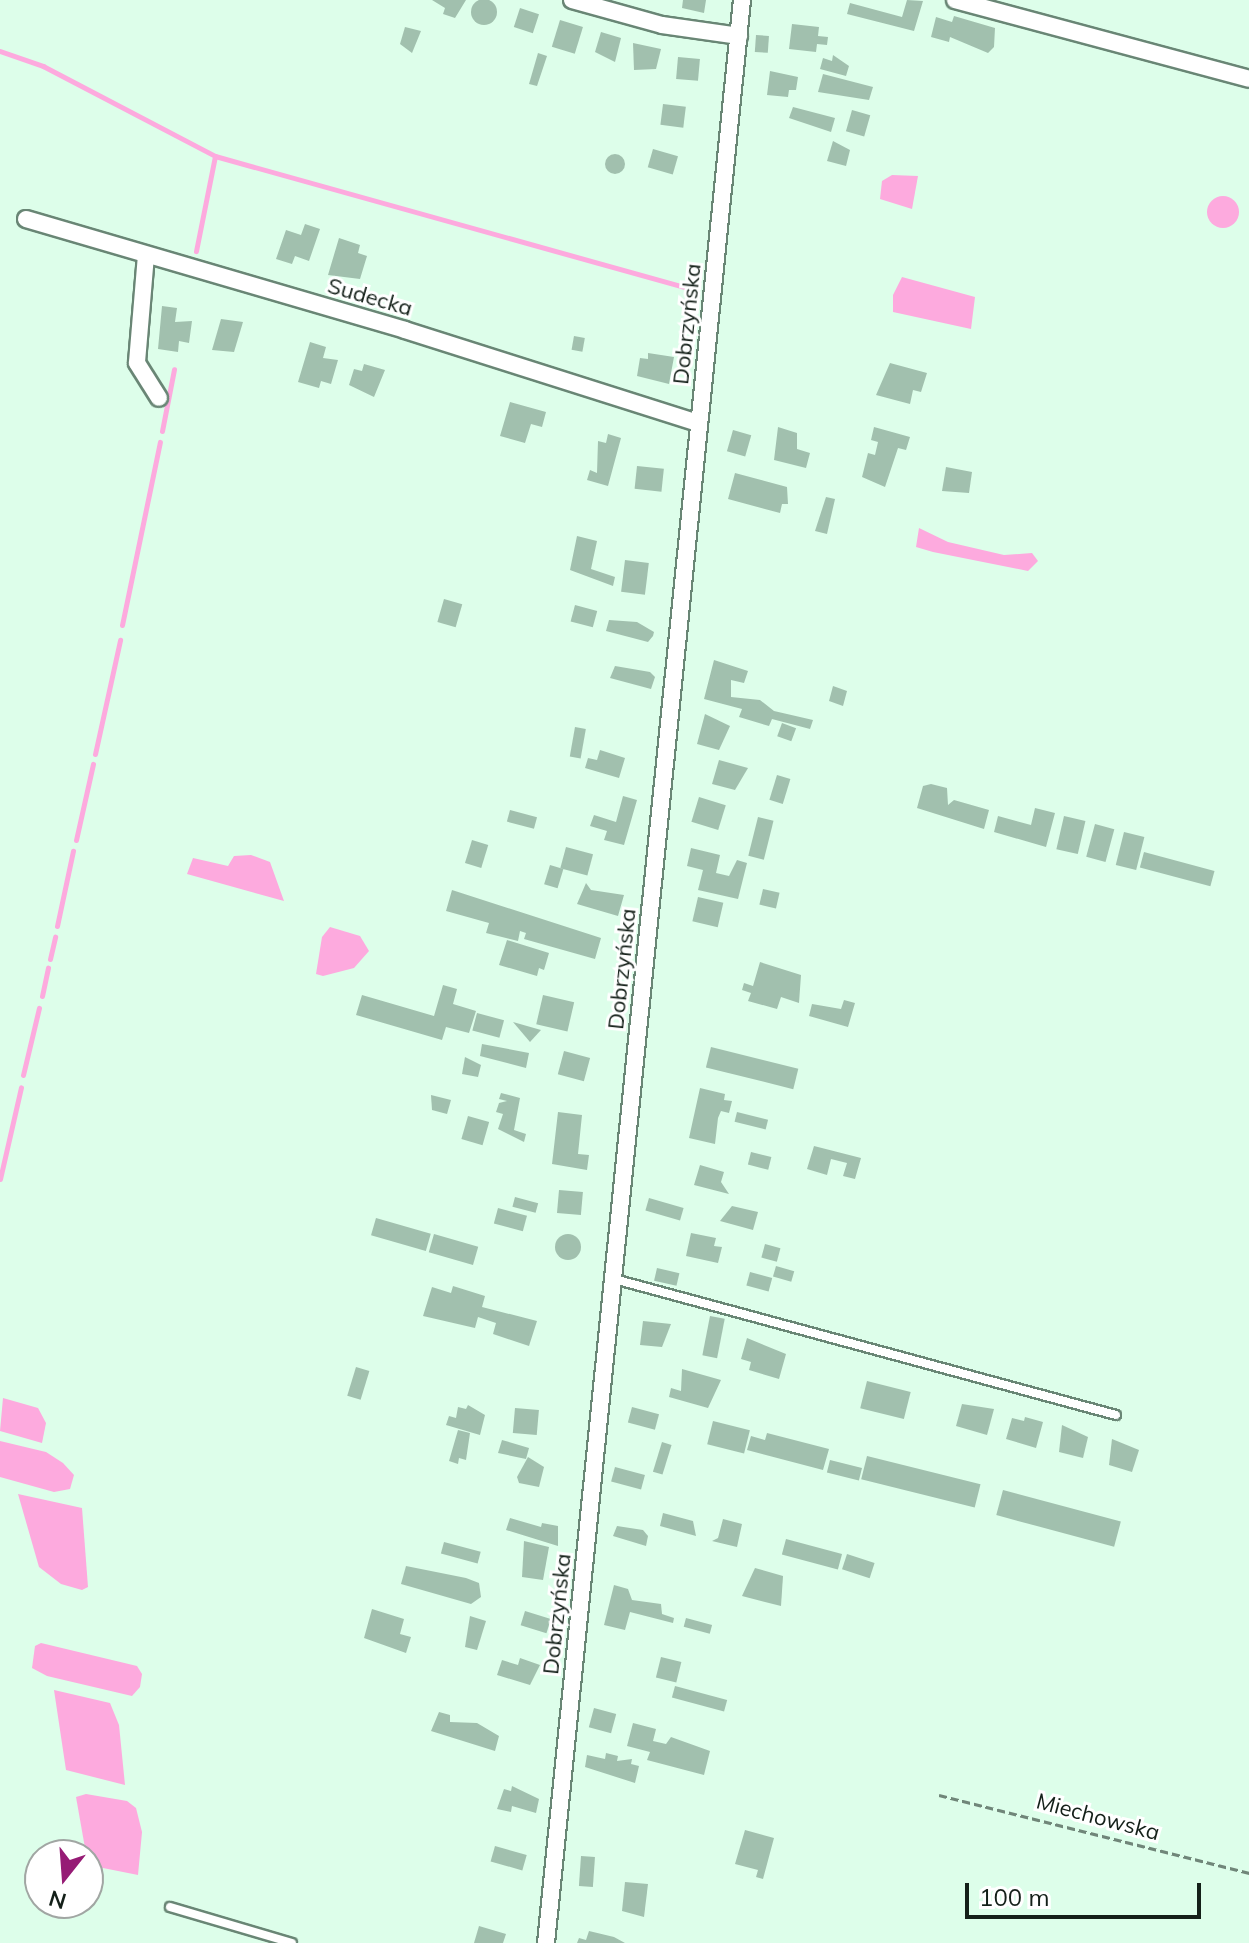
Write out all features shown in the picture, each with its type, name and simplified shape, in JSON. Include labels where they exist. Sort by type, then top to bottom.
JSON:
[{"type":"street","points":[[572,0],[662,25],[739,36]]},
{"type":"street","name":"Dobrzyńska","points":[[546,1943],[742,0]]},
{"type":"street","points":[[955,0],[1249,79]]},
{"type":"street","name":"Sudecka","points":[[26,219],[699,423]]},
{"type":"street","points":[[146,255],[137,363],[159,398]]},
{"type":"lane","points":[[613,1279],[1116,1415]]},
{"type":"lane","points":[[170,1907],[292,1943]]},
{"type":"path","name":"Miechowska","points":[[939,1795],[1249,1873]]},
{"type":"shaded area","points":[[892,175],[918,176],[912,209],[880,199],[882,181]]},
{"type":"shaded area","points":[[1223,196],[1234,201],[1239,212],[1234,223],[1223,228],[1212,223],[1207,212],[1212,201]]},
{"type":"shaded area","points":[[902,277],[975,297],[971,329],[893,312],[893,295]]},
{"type":"shaded area","points":[[919,528],[948,542],[1004,555],[1032,553],[1038,561],[1028,571],[933,552],[916,547]]},
{"type":"shaded area","points":[[251,855],[270,862],[284,901],[187,874],[193,858],[228,866],[234,856]]},
{"type":"shaded area","points":[[330,927],[360,936],[369,951],[354,968],[323,976],[316,974],[322,937]]},
{"type":"shaded area","points":[[3,1398],[38,1408],[46,1423],[42,1443],[0,1431]]},
{"type":"shaded area","points":[[0,1441],[46,1452],[63,1463],[74,1475],[70,1489],[54,1492],[0,1477]]},
{"type":"shaded area","points":[[18,1494],[82,1508],[88,1587],[82,1590],[61,1584],[39,1567]]},
{"type":"shaded area","points":[[41,1643],[137,1666],[142,1674],[140,1687],[132,1696],[47,1676],[32,1668],[35,1646]]},
{"type":"shaded area","points":[[54,1690],[110,1703],[119,1725],[125,1785],[66,1770]]},
{"type":"shaded area","points":[[86,1794],[127,1801],[136,1808],[142,1832],[138,1875],[104,1868],[104,1839],[83,1839],[76,1797]]},
{"type":"building","points":[[484,-1],[493,3],[497,12],[493,21],[484,25],[475,21],[471,12],[475,3]]},
{"type":"building","points":[[432,0],[466,0],[455,18],[443,14],[445,8]]},
{"type":"building","points":[[683,0],[706,0],[704,13],[682,8]]},
{"type":"building","points":[[907,0],[923,1],[914,31],[847,14],[850,3],[902,17]]},
{"type":"building","points":[[520,8],[539,14],[533,33],[514,27]]},
{"type":"building","points":[[954,16],[995,28],[994,47],[988,53],[950,37],[949,42],[931,37],[936,17],[952,22]]},
{"type":"building","points":[[560,20],[583,27],[575,54],[552,47]]},
{"type":"building","points":[[792,24],[819,27],[818,36],[828,37],[827,45],[817,44],[816,52],[789,49]]},
{"type":"building","points":[[405,27],[421,31],[412,53],[400,44]]},
{"type":"building","points":[[601,32],[621,38],[615,62],[595,52]]},
{"type":"building","points":[[756,35],[769,36],[768,53],[755,52]]},
{"type":"building","points":[[633,43],[661,49],[656,69],[634,70]]},
{"type":"building","points":[[538,53],[547,56],[537,86],[529,84]]},
{"type":"building","points":[[833,55],[849,66],[846,76],[820,69],[823,58],[832,61]]},
{"type":"building","points":[[678,57],[700,59],[698,81],[676,79]]},
{"type":"building","points":[[770,71],[798,77],[796,90],[789,90],[788,97],[767,95]]},
{"type":"building","points":[[823,74],[873,87],[869,100],[818,92]]},
{"type":"building","points":[[663,104],[686,107],[683,128],[660,125]]},
{"type":"building","points":[[793,107],[835,118],[831,132],[789,118]]},
{"type":"building","points":[[852,110],[870,115],[864,136],[846,131]]},
{"type":"building","points":[[833,141],[850,150],[846,166],[827,161]]},
{"type":"building","points":[[653,149],[678,156],[673,174],[648,167]]},
{"type":"building","points":[[615,154],[622,157],[625,164],[622,171],[615,174],[608,171],[605,164],[608,157]]},
{"type":"building","points":[[305,224],[320,229],[309,261],[295,256],[292,264],[276,259],[286,230],[301,235]]},
{"type":"building","points":[[339,238],[360,245],[358,253],[367,256],[360,279],[328,275]]},
{"type":"building","points":[[162,306],[177,308],[175,322],[192,321],[189,343],[179,341],[178,352],[158,349]]},
{"type":"building","points":[[221,319],[243,322],[234,352],[212,350]]},
{"type":"building","points":[[574,336],[585,338],[582,352],[572,350]]},
{"type":"building","points":[[310,342],[326,347],[323,358],[338,360],[331,384],[321,381],[319,388],[298,382]]},
{"type":"building","points":[[648,353],[674,357],[669,384],[637,376],[640,358],[648,359]]},
{"type":"building","points":[[890,363],[927,373],[921,392],[913,390],[910,404],[876,395]]},
{"type":"building","points":[[364,364],[385,370],[374,397],[349,385],[354,369],[362,371]]},
{"type":"building","points":[[510,402],[546,412],[542,427],[531,424],[525,443],[500,436]]},
{"type":"building","points":[[778,427],[797,433],[797,449],[810,453],[806,468],[774,460]]},
{"type":"building","points":[[874,427],[910,437],[906,450],[898,448],[885,487],[862,477],[868,453],[875,455],[878,442],[871,440]]},
{"type":"building","points":[[733,430],[751,435],[745,456],[727,451]]},
{"type":"building","points":[[608,434],[621,438],[608,486],[587,480],[590,470],[597,473],[598,441],[606,443]]},
{"type":"building","points":[[637,466],[664,469],[661,492],[635,489]]},
{"type":"building","points":[[946,467],[972,472],[969,493],[942,491]]},
{"type":"building","points":[[735,473],[787,487],[788,504],[782,504],[780,513],[728,499]]},
{"type":"building","points":[[826,497],[835,499],[827,534],[815,531]]},
{"type":"building","points":[[577,536],[597,541],[591,569],[615,577],[613,586],[570,570]]},
{"type":"building","points":[[625,560],[649,563],[645,595],[621,592]]},
{"type":"building","points":[[444,599],[462,604],[456,627],[437,622]]},
{"type":"building","points":[[575,605],[597,611],[593,627],[571,621]]},
{"type":"building","points":[[609,620],[637,622],[654,632],[653,636],[648,642],[606,631]]},
{"type":"building","points":[[714,660],[748,671],[744,683],[731,680],[731,697],[760,700],[774,711],[813,720],[810,729],[772,719],[769,726],[739,717],[742,709],[704,699]]},
{"type":"building","points":[[615,666],[650,672],[655,677],[651,689],[610,678]]},
{"type":"building","points":[[833,686],[847,691],[843,706],[829,701]]},
{"type":"building","points":[[705,714],[730,726],[719,750],[697,744]]},
{"type":"building","points":[[782,723],[796,728],[791,741],[777,736]]},
{"type":"building","points":[[575,727],[586,729],[581,758],[570,757]]},
{"type":"building","points":[[600,750],[625,758],[619,778],[585,768],[588,758],[597,760]]},
{"type":"building","points":[[719,760],[748,768],[735,790],[712,784]]},
{"type":"building","points":[[777,775],[790,779],[783,804],[769,800]]},
{"type":"building","points":[[931,784],[947,788],[948,805],[954,800],[989,810],[984,829],[917,808],[923,786]]},
{"type":"building","points":[[623,796],[637,800],[624,845],[604,840],[607,831],[590,826],[594,815],[616,822]]},
{"type":"building","points":[[699,797],[726,805],[718,830],[691,822]]},
{"type":"building","points":[[1035,808],[1055,813],[1046,847],[994,832],[998,816],[1031,825]]},
{"type":"building","points":[[510,810],[537,817],[534,829],[507,822]]},
{"type":"building","points":[[1064,816],[1085,821],[1078,854],[1056,849]]},
{"type":"building","points":[[758,817],[774,821],[764,860],[748,856]]},
{"type":"building","points":[[1095,824],[1114,829],[1106,862],[1086,857]]},
{"type":"building","points":[[1124,832],[1144,837],[1136,870],[1116,865]]},
{"type":"building","points":[[472,840],[488,845],[481,868],[465,863]]},
{"type":"building","points":[[566,847],[593,854],[587,875],[560,868]]},
{"type":"building","points":[[691,848],[720,855],[716,873],[729,876],[737,860],[747,863],[738,899],[698,890],[703,870],[687,866]]},
{"type":"building","points":[[1144,852],[1215,871],[1210,886],[1140,867]]},
{"type":"building","points":[[550,865],[563,869],[558,888],[544,884]]},
{"type":"building","points":[[586,883],[591,890],[624,895],[618,916],[577,904]]},
{"type":"building","points":[[763,889],[780,893],[776,908],[759,905]]},
{"type":"building","points":[[452,890],[601,938],[595,959],[524,939],[526,933],[520,931],[518,941],[486,933],[489,923],[446,911]]},
{"type":"building","points":[[698,897],[723,903],[718,927],[692,921]]},
{"type":"building","points":[[507,940],[549,953],[544,970],[539,968],[537,976],[499,965]]},
{"type":"building","points":[[760,962],[801,975],[799,1003],[781,997],[777,1009],[748,1001],[751,993],[742,990],[744,983],[753,986]]},
{"type":"building","points":[[443,985],[457,989],[453,1004],[476,1011],[469,1033],[446,1027],[442,1040],[356,1015],[362,995],[434,1016]]},
{"type":"building","points":[[543,995],[574,1002],[567,1031],[536,1024]]},
{"type":"building","points":[[844,1000],[855,1003],[848,1027],[809,1016],[812,1004],[841,1009]]},
{"type":"building","points":[[477,1013],[504,1020],[499,1038],[472,1030]]},
{"type":"building","points":[[513,1022],[541,1030],[530,1042]]},
{"type":"building","points":[[482,1044],[529,1053],[526,1068],[480,1056]]},
{"type":"building","points":[[711,1047],[798,1069],[793,1089],[706,1067]]},
{"type":"building","points":[[564,1051],[590,1058],[584,1081],[558,1074]]},
{"type":"building","points":[[465,1057],[481,1065],[478,1077],[462,1074]]},
{"type":"building","points":[[700,1088],[725,1094],[724,1100],[732,1101],[729,1113],[721,1111],[718,1118],[715,1144],[689,1138]]},
{"type":"building","points":[[501,1093],[520,1098],[514,1130],[526,1134],[524,1142],[498,1129],[503,1114],[496,1112],[499,1103],[507,1101],[499,1099]]},
{"type":"building","points":[[431,1095],[451,1100],[447,1114],[432,1110]]},
{"type":"building","points":[[558,1112],[582,1115],[578,1154],[589,1155],[587,1170],[552,1164]]},
{"type":"building","points":[[737,1112],[768,1120],[766,1129],[735,1122]]},
{"type":"building","points":[[468,1116],[489,1122],[483,1145],[461,1139]]},
{"type":"building","points":[[814,1146],[861,1158],[855,1179],[843,1176],[847,1163],[831,1159],[827,1175],[807,1169]]},
{"type":"building","points":[[751,1152],[771,1157],[768,1170],[748,1165]]},
{"type":"building","points":[[700,1165],[724,1172],[721,1182],[729,1194],[694,1185]]},
{"type":"building","points":[[559,1190],[583,1192],[581,1215],[557,1213]]},
{"type":"building","points":[[515,1197],[538,1203],[536,1213],[512,1207]]},
{"type":"building","points":[[649,1198],[684,1208],[680,1220],[645,1210]]},
{"type":"building","points":[[732,1206],[758,1212],[753,1230],[720,1221]]},
{"type":"building","points":[[498,1208],[527,1216],[523,1231],[494,1223]]},
{"type":"building","points":[[376,1218],[431,1234],[426,1251],[371,1235]]},
{"type":"building","points":[[691,1233],[716,1238],[714,1246],[722,1247],[718,1263],[686,1256]]},
{"type":"building","points":[[434,1234],[478,1247],[473,1265],[429,1252]]},
{"type":"building","points":[[568,1234],[577,1238],[581,1247],[577,1256],[568,1260],[559,1256],[555,1247],[559,1238]]},
{"type":"building","points":[[765,1244],[780,1248],[777,1262],[761,1258]]},
{"type":"building","points":[[776,1266],[794,1271],[791,1282],[773,1277]]},
{"type":"building","points":[[657,1268],[679,1273],[676,1286],[654,1281]]},
{"type":"building","points":[[750,1272],[772,1278],[769,1291],[746,1286]]},
{"type":"building","points":[[453,1286],[485,1296],[482,1307],[537,1321],[529,1346],[493,1334],[496,1323],[478,1317],[475,1328],[423,1316],[432,1287],[451,1293]]},
{"type":"building","points":[[710,1316],[725,1319],[717,1358],[702,1355]]},
{"type":"building","points":[[643,1321],[671,1324],[662,1347],[640,1345]]},
{"type":"building","points":[[747,1338],[786,1354],[779,1379],[749,1370],[751,1362],[741,1359]]},
{"type":"building","points":[[356,1367],[369,1371],[361,1400],[347,1396]]},
{"type":"building","points":[[682,1369],[721,1380],[708,1408],[669,1397],[671,1388],[681,1391]]},
{"type":"building","points":[[867,1381],[911,1392],[904,1419],[860,1408]]},
{"type":"building","points":[[962,1404],[994,1409],[987,1435],[956,1426]]},
{"type":"building","points":[[468,1405],[485,1415],[480,1435],[446,1425],[449,1416],[456,1418],[458,1407],[466,1409]]},
{"type":"building","points":[[632,1407],[659,1414],[655,1430],[628,1422]]},
{"type":"building","points":[[515,1408],[539,1410],[537,1435],[513,1433]]},
{"type":"building","points":[[1025,1417],[1043,1422],[1036,1448],[1006,1439],[1012,1418],[1024,1421]]},
{"type":"building","points":[[713,1421],[750,1430],[744,1453],[707,1444]]},
{"type":"building","points":[[1062,1425],[1088,1437],[1083,1458],[1059,1452]]},
{"type":"building","points":[[458,1430],[470,1433],[466,1460],[459,1458],[458,1464],[449,1461]]},
{"type":"building","points":[[767,1433],[829,1449],[823,1470],[747,1450],[751,1436],[765,1440]]},
{"type":"building","points":[[1112,1439],[1139,1450],[1132,1472],[1109,1465]]},
{"type":"building","points":[[502,1440],[529,1448],[526,1459],[498,1453]]},
{"type":"building","points":[[662,1442],[672,1445],[662,1475],[653,1472]]},
{"type":"building","points":[[867,1456],[981,1484],[975,1508],[861,1479]]},
{"type":"building","points":[[528,1457],[544,1467],[539,1487],[519,1483],[517,1477]]},
{"type":"building","points":[[830,1460],[862,1468],[859,1481],[827,1473]]},
{"type":"building","points":[[615,1467],[645,1475],[641,1490],[611,1481]]},
{"type":"building","points":[[1003,1490],[1121,1522],[1114,1547],[996,1515]]},
{"type":"building","points":[[663,1513],[693,1521],[696,1536],[660,1526]]},
{"type":"building","points":[[510,1518],[541,1527],[542,1523],[558,1526],[558,1546],[506,1530]]},
{"type":"building","points":[[723,1519],[742,1524],[737,1547],[712,1541],[718,1538]]},
{"type":"building","points":[[617,1526],[643,1530],[648,1536],[646,1546],[613,1536]]},
{"type":"building","points":[[786,1539],[842,1554],[838,1569],[782,1554]]},
{"type":"building","points":[[524,1541],[549,1547],[543,1580],[522,1577]]},
{"type":"building","points":[[444,1542],[481,1552],[478,1563],[441,1554]]},
{"type":"building","points":[[847,1554],[875,1563],[870,1578],[842,1569]]},
{"type":"building","points":[[406,1566],[479,1583],[481,1597],[471,1604],[401,1584]]},
{"type":"building","points":[[755,1568],[783,1576],[781,1606],[742,1596]]},
{"type":"building","points":[[614,1585],[628,1589],[632,1600],[661,1604],[662,1614],[674,1618],[673,1623],[630,1612],[625,1630],[604,1625]]},
{"type":"building","points":[[372,1609],[404,1619],[400,1634],[411,1637],[406,1653],[364,1638]]},
{"type":"building","points":[[525,1611],[551,1619],[546,1633],[521,1625]]},
{"type":"building","points":[[470,1616],[486,1621],[477,1650],[465,1647]]},
{"type":"building","points":[[686,1618],[712,1625],[710,1634],[684,1627]]},
{"type":"building","points":[[661,1657],[681,1662],[676,1682],[656,1677]]},
{"type":"building","points":[[520,1658],[540,1665],[530,1685],[497,1675],[502,1660],[518,1665]]},
{"type":"building","points":[[675,1686],[727,1700],[724,1712],[672,1698]]},
{"type":"building","points":[[594,1708],[616,1714],[611,1733],[589,1727]]},
{"type":"building","points":[[439,1712],[450,1715],[450,1722],[477,1723],[499,1736],[495,1751],[431,1731]]},
{"type":"building","points":[[633,1723],[656,1729],[653,1741],[666,1744],[671,1737],[710,1751],[704,1775],[647,1760],[650,1752],[627,1746]]},
{"type":"building","points":[[606,1753],[618,1756],[617,1761],[632,1759],[631,1764],[639,1766],[635,1783],[585,1767],[587,1755],[605,1759]]},
{"type":"building","points":[[512,1786],[539,1799],[536,1813],[512,1806],[511,1812],[497,1809],[504,1789],[511,1791]]},
{"type":"building","points":[[745,1830],[774,1838],[763,1879],[756,1877],[758,1870],[735,1864]]},
{"type":"building","points":[[495,1846],[527,1855],[522,1870],[491,1861]]},
{"type":"building","points":[[581,1856],[595,1857],[593,1887],[579,1886]]},
{"type":"building","points":[[625,1882],[648,1884],[644,1917],[622,1911]]},
{"type":"building","points":[[479,1926],[506,1934],[503,1943],[474,1943]]},
{"type":"building","points":[[589,1931],[625,1943],[577,1943],[579,1938],[586,1940]]},
{"type":"waterway","points":[[0,51],[43,66],[215,156],[196,251]]},
{"type":"waterway","points":[[215,156],[694,290]]},
{"type":"waterway","points":[[162,431],[174,369]]},
{"type":"waterway","points":[[122,625],[160,442]]},
{"type":"waterway","points":[[95,754],[120,640]]},
{"type":"waterway","points":[[76,840],[93,764]]},
{"type":"waterway","points":[[57,926],[73,851]]},
{"type":"waterway","points":[[50,959],[55,937]]},
{"type":"waterway","points":[[42,996],[48,968]]},
{"type":"waterway","points":[[23,1075],[39,1008]]},
{"type":"waterway","points":[[0,1179],[21,1087]]}]
